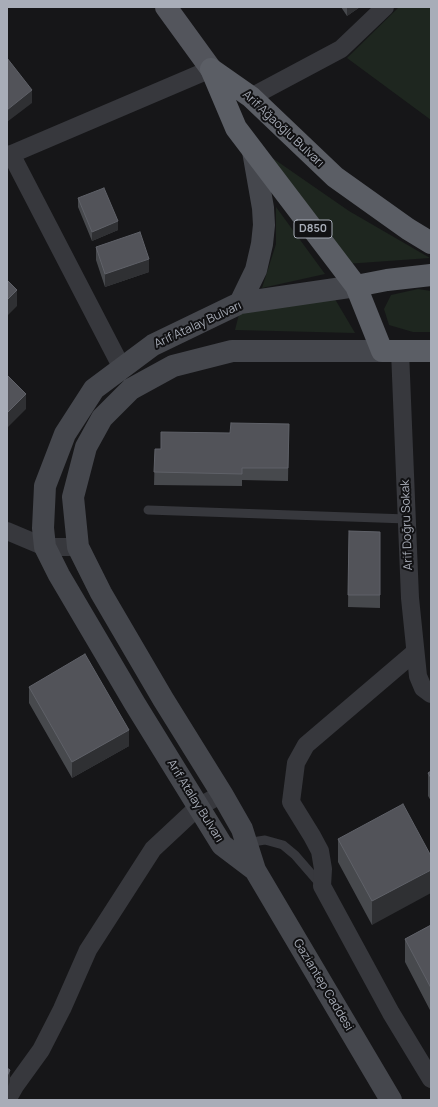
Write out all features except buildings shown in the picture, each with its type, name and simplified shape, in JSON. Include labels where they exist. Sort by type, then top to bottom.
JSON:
[{"type":"highway","name":"Arif Ağaoğlu Bulvarı","points":[[211,69],[251,97],[335,176],[408,229],[431,243]]},
{"type":"highway","name":"Arif Ağaoğlu Bulvarı","points":[[211,69],[236,128],[356,286],[391,351]]},
{"type":"highway","points":[[356,286],[387,280],[431,275]]},
{"type":"highway","points":[[391,351],[431,351]]},
{"type":"main road","name":"D850","points":[[166,7],[211,69]]},
{"type":"main road","points":[[240,303],[256,270],[262,244],[264,225],[263,208],[253,151]]},
{"type":"main road","name":"Arif Atalay Bulvarı","points":[[255,870],[222,845],[135,704],[59,575],[45,547],[43,528],[45,486],[65,434],[94,389],[153,345],[240,303],[356,286]]},
{"type":"main road","name":"Arif Atalay Bulvarı","points":[[255,870],[242,829],[101,593],[78,547],[73,497],[86,447],[102,418],[131,389],[173,366],[232,351],[391,351]]},
{"type":"main road","name":"Gaziantep Caddesi","points":[[255,870],[391,1100]]},
{"type":"street","points":[[251,97],[341,49],[385,7]]},
{"type":"street","points":[[122,368],[9,155],[211,69]]},
{"type":"street","name":"Arif Doğru Sokak","points":[[391,351],[407,519],[410,598],[415,652],[418,676],[423,688],[431,694]]},
{"type":"street","points":[[7,531],[45,547],[78,547]]},
{"type":"street","points":[[415,652],[306,745],[296,763],[291,802],[320,851],[323,869],[322,886],[391,1013],[431,1079]]},
{"type":"street","points":[[7,1100],[41,1050],[62,1009],[88,950],[153,849],[198,807],[222,794]]},
{"type":"lane","points":[[148,510],[407,519]]},
{"type":"lane","points":[[246,843],[265,840],[283,845],[295,855],[322,886]]},
{"type":"shaded area","points":[[399,7],[431,7],[431,120],[347,58]]},
{"type":"shaded area","points":[[271,157],[349,211],[430,258],[346,264]]},
{"type":"shaded area","points":[[276,207],[325,274],[262,288],[276,244]]},
{"type":"shaded area","points":[[418,289],[431,291],[431,332],[413,332],[389,325],[384,309],[391,295]]},
{"type":"shaded area","points":[[332,294],[355,333],[235,330],[239,314]]}]
